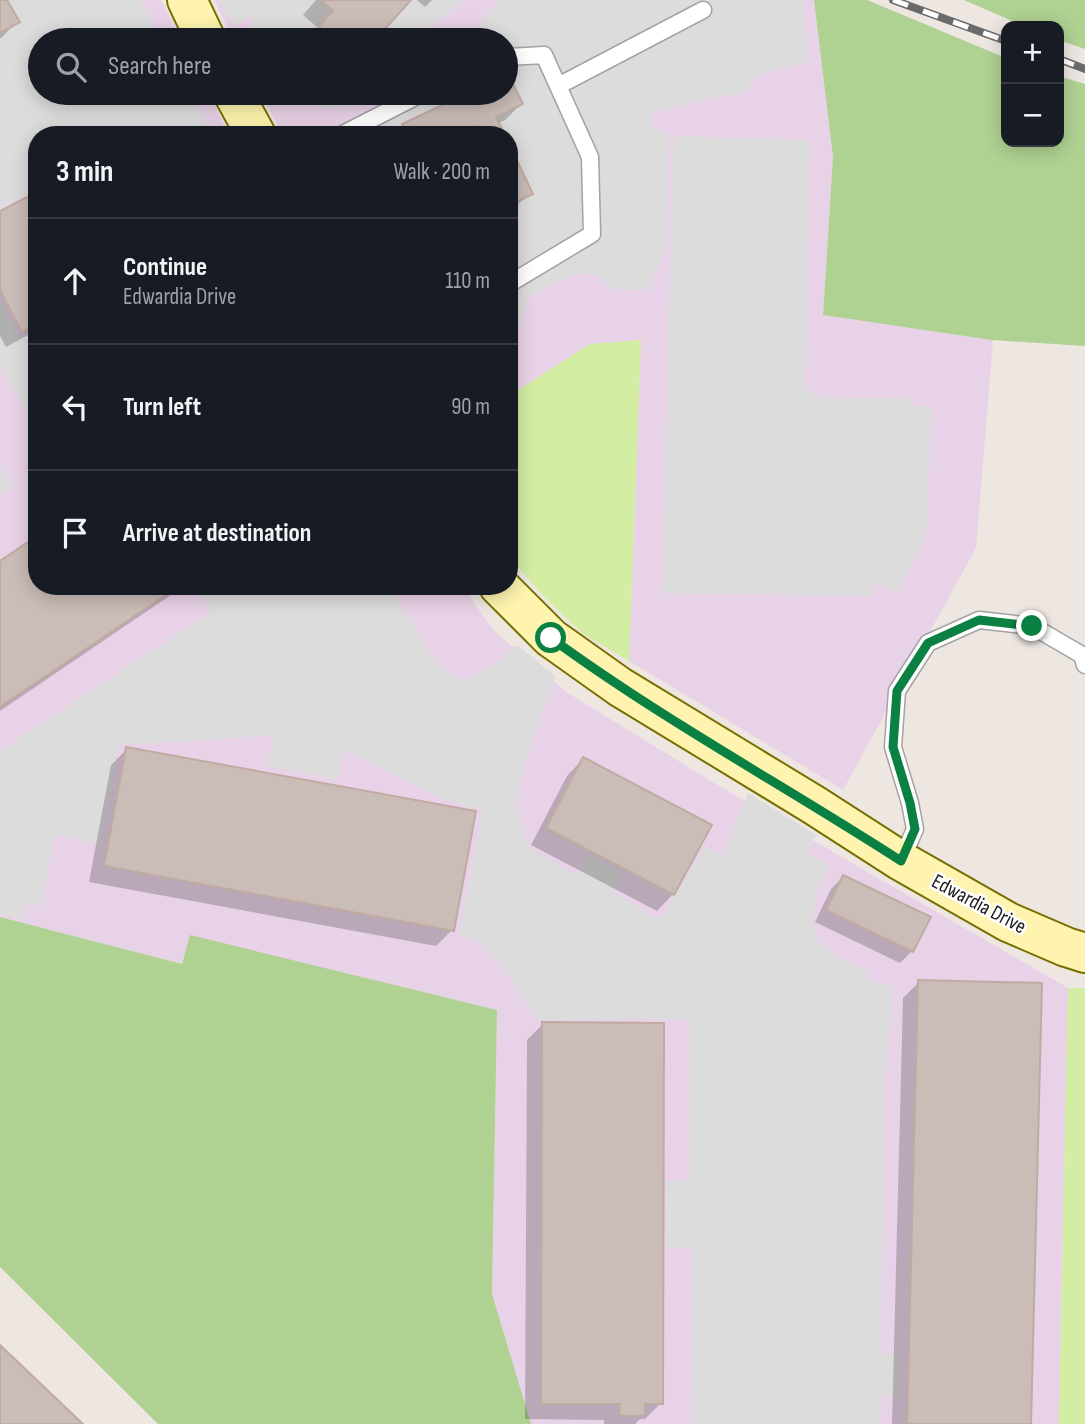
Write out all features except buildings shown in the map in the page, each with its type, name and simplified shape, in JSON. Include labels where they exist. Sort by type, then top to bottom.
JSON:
[{"type":"main road","points":[[187,0],[200,28]]},
{"type":"main road","points":[[240,105],[251,126]]},
{"type":"main road","name":"Edwardia Drive","points":[[508,595],[551,638],[586,664],[901,861],[1008,922],[1066,947],[1084,948]]},
{"type":"lane","points":[[558,86],[703,10]]},
{"type":"lane","points":[[518,56],[544,55],[590,157],[592,234],[518,279]]},
{"type":"lane","points":[[359,126],[400,105]]},
{"type":"lane","points":[[901,861],[915,829],[893,747],[897,691],[928,643],[979,620],[1032,626],[1082,655],[1085,665]]},
{"type":"shaded area","points":[[0,0],[161,0],[176,28],[28,28],[28,105],[214,105],[225,126],[28,126],[28,595],[468,595],[494,631],[568,693],[716,784],[1068,988],[1059,1424],[531,1424],[492,1294],[497,1010],[190,936],[182,964],[0,917]]},
{"type":"shaded area","points":[[7,0],[140,0],[155,28],[28,28],[28,105],[196,105],[207,126],[28,126],[28,194],[0,209],[0,33],[19,22]]},
{"type":"shaded area","points":[[214,0],[814,0],[833,157],[823,315],[993,340],[976,548],[843,790],[629,661],[641,341],[590,344],[518,390],[518,126],[278,126],[267,105],[518,105],[518,28],[228,28]]},
{"type":"shaded area","points":[[219,0],[321,0],[333,11],[319,28],[249,28],[251,16],[233,25]]},
{"type":"shaded area","points":[[411,0],[466,0],[428,28],[386,28]]},
{"type":"shaded area","points":[[500,0],[802,0],[808,61],[755,76],[746,91],[654,112],[650,127],[670,134],[665,252],[647,290],[613,289],[594,275],[583,273],[544,287],[528,300],[518,329],[518,200],[533,193],[518,162],[518,126],[500,126],[496,117],[523,104],[518,94],[518,28],[476,28]]},
{"type":"shaded area","points":[[321,105],[350,105],[347,106],[328,108]]},
{"type":"shaded area","points":[[386,105],[442,105],[403,123],[404,126],[348,126]]},
{"type":"shaded area","points":[[674,136],[810,140],[805,386],[815,397],[905,398],[914,406],[931,407],[928,524],[921,550],[896,593],[880,583],[875,585],[869,596],[662,593]]},
{"type":"shaded area","points":[[0,300],[21,337],[28,333],[28,413],[0,368]]},
{"type":"shaded area","points":[[0,465],[13,487],[0,495]]},
{"type":"shaded area","points":[[202,595],[395,595],[430,653],[458,679],[469,679],[477,675],[517,645],[555,676],[526,760],[517,798],[518,814],[526,839],[533,850],[576,876],[590,854],[622,873],[612,892],[657,918],[663,916],[706,846],[723,855],[748,793],[818,836],[806,852],[830,867],[815,897],[813,919],[816,939],[840,960],[867,969],[866,977],[870,982],[894,986],[885,1076],[881,1353],[899,1354],[899,1395],[882,1395],[880,1424],[694,1424],[691,1248],[666,1248],[666,1181],[690,1181],[690,1019],[537,1020],[506,972],[478,940],[459,936],[483,810],[444,800],[344,750],[338,780],[268,766],[273,735],[119,744],[100,844],[55,835],[41,906],[26,904],[23,920],[0,914],[0,751],[211,612]]},
{"type":"green space","points":[[814,0],[867,0],[1001,56],[1001,147],[1064,147],[1064,78],[1085,84],[1085,346],[992,340],[823,315],[833,157]]},
{"type":"green space","points":[[964,0],[1085,0],[1085,49],[1064,42],[1064,21],[1012,21]]},
{"type":"green space","points":[[641,340],[629,661],[583,634],[545,598],[518,567],[518,390],[590,344]]},
{"type":"green space","points":[[0,917],[182,964],[190,935],[497,1010],[492,1294],[531,1424],[158,1424],[0,1267]]},
{"type":"green space","points":[[1068,988],[1085,988],[1085,1424],[1059,1424]]},
{"type":"railway","points":[[893,0],[1001,39]]},
{"type":"railway","points":[[1064,61],[1085,69]]},
{"type":"route","points":[[551,638],[620,687],[901,861],[915,829],[893,747],[897,691],[928,643],[979,620],[1032,626]]}]
